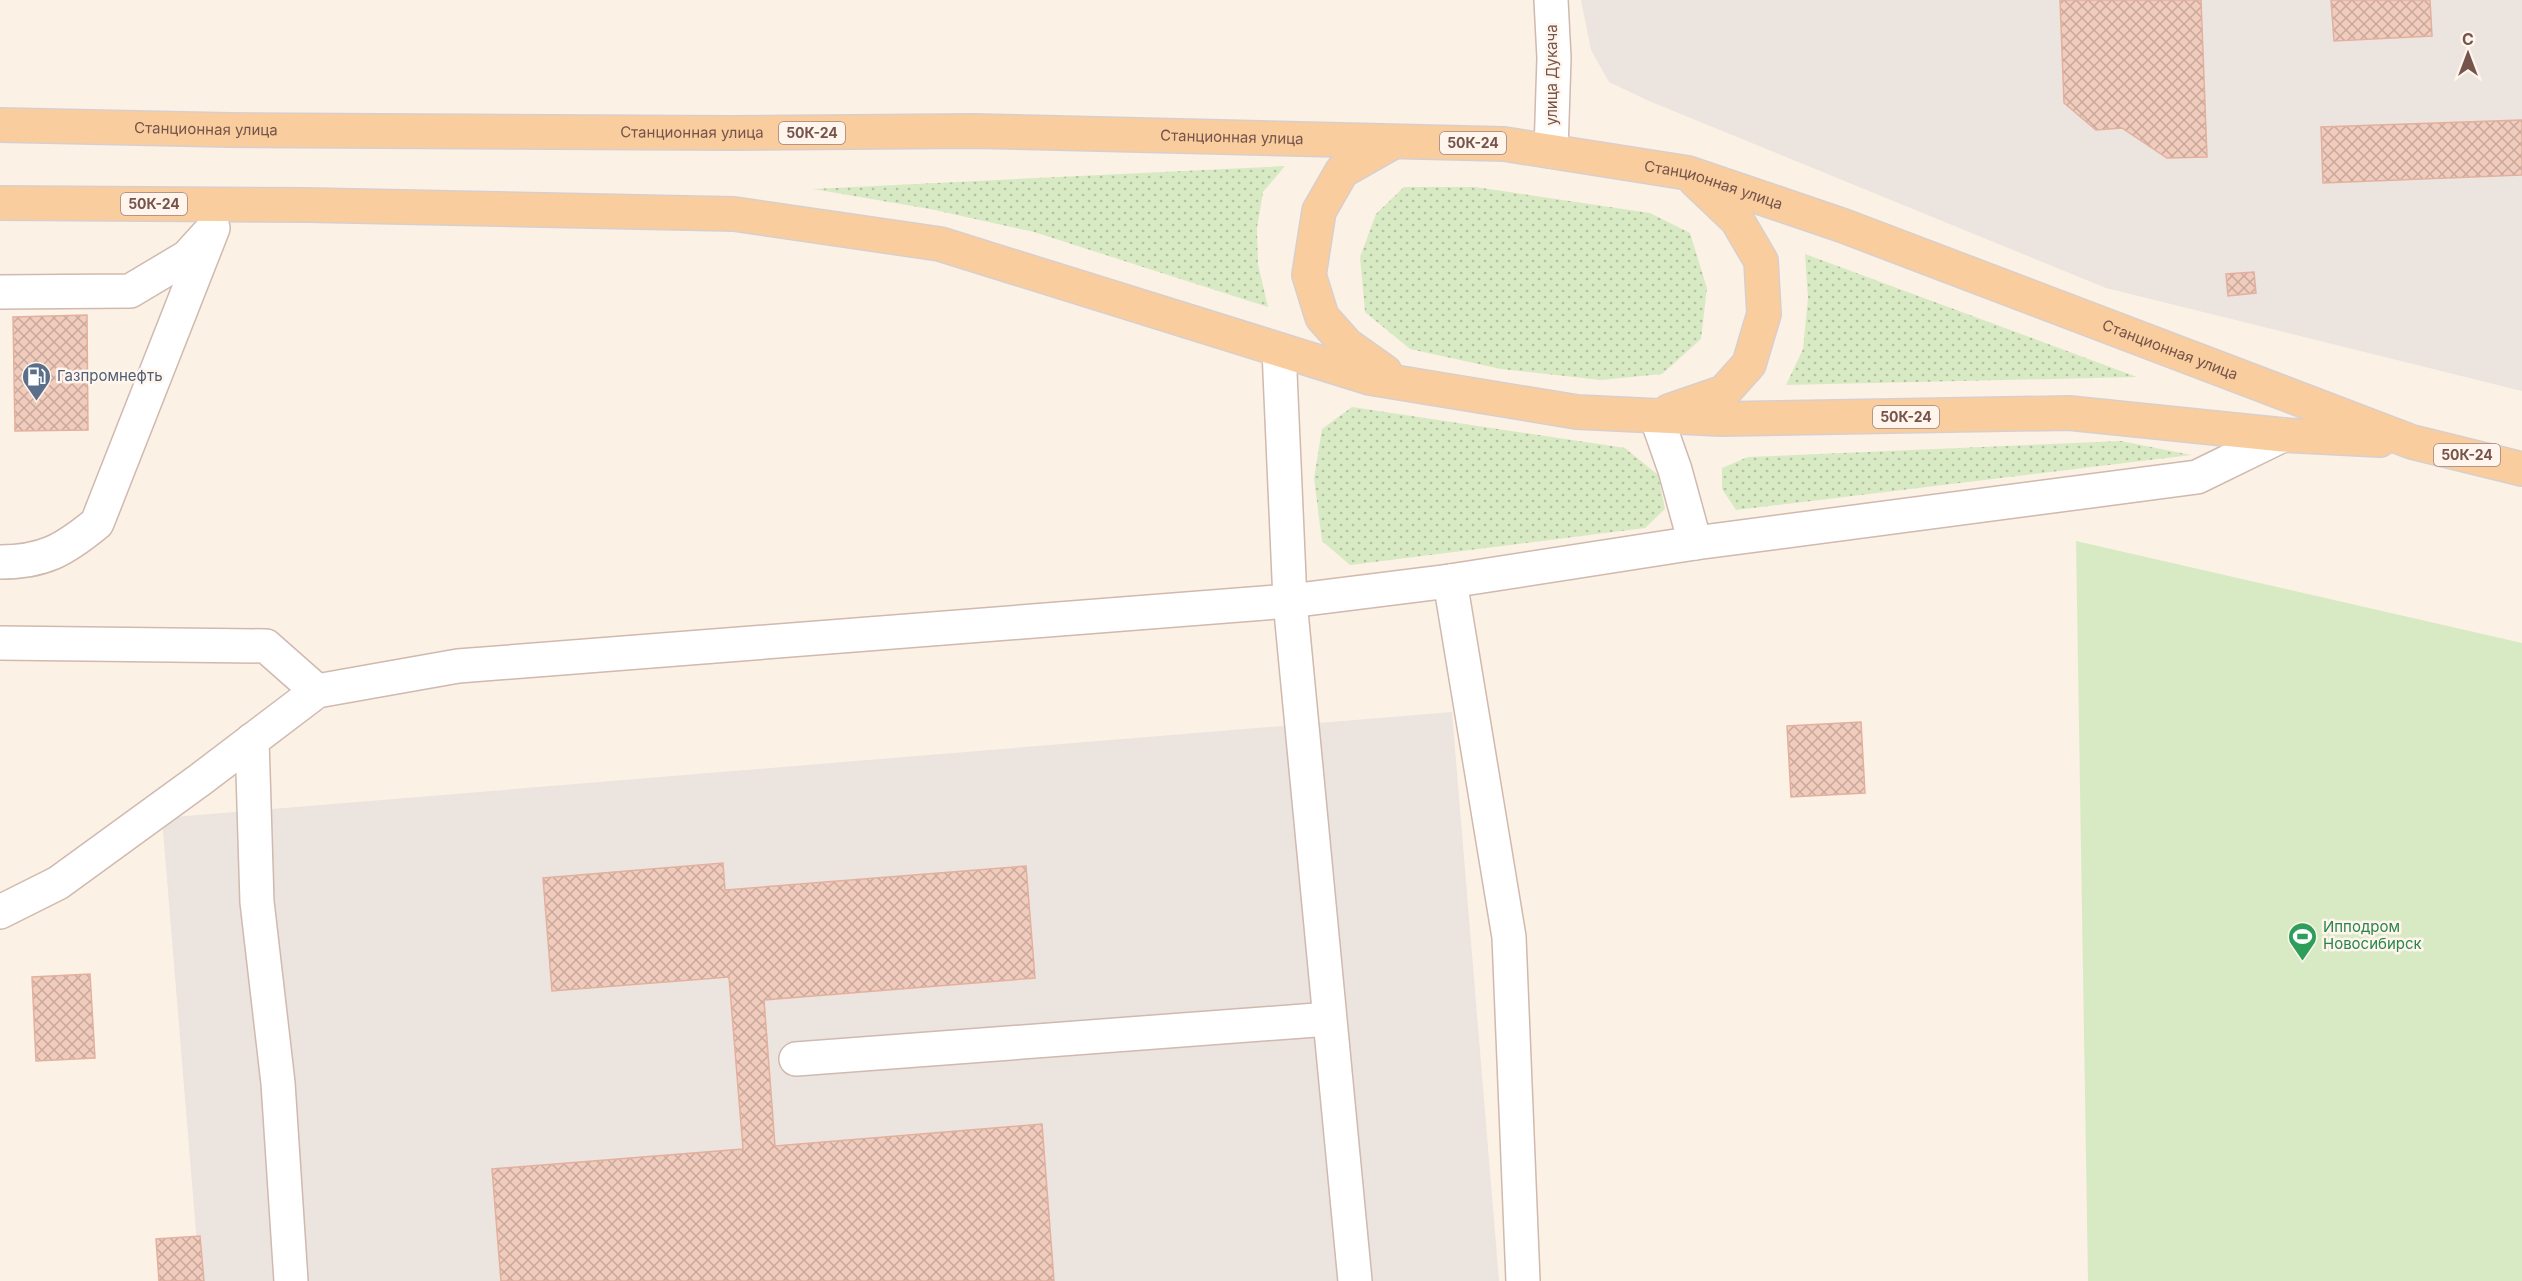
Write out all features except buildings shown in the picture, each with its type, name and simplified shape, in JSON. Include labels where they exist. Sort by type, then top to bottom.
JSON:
[{"type":"main road","name":"Станционная улица","points":[[0,125],[230,130],[719,133],[973,131],[1504,144],[1688,173],[1844,226],[2412,442],[2522,469]]},
{"type":"main road","points":[[1393,142],[1342,171],[1319,210],[1309,275],[1322,316],[1347,345],[1401,383]]},
{"type":"main road","points":[[1656,416],[1724,392],[1749,364],[1764,314],[1761,261],[1737,220],[1688,173]]},
{"type":"main road","name":"Станционная улица","points":[[0,203],[224,216],[734,214],[940,244],[1370,378],[1577,412],[1721,419],[2069,413],[2283,435],[2412,442]]},
{"type":"street","name":"улица Дукача","points":[[1551,0],[1554,58],[1551,151]]},
{"type":"street","points":[[6,298],[130,291],[187,257],[224,216]]},
{"type":"street","points":[[0,562],[25,562],[65,549],[97,524],[224,216]]},
{"type":"street","points":[[1279,350],[1290,601],[1355,1281]]},
{"type":"street","points":[[1656,416],[1675,470],[1695,543]]},
{"type":"street","points":[[0,912],[58,883],[317,691],[458,666],[1290,601],[1450,581],[1695,543],[2197,477],[2283,435]]},
{"type":"street","points":[[1450,581],[1509,937],[1523,1281]]},
{"type":"street","points":[[0,643],[266,646],[317,691]]},
{"type":"street","points":[[252,740],[256,902],[278,1083],[291,1281]]},
{"type":"street","points":[[796,1059],[1329,1019]]},
{"type":"shaded area","points":[[1581,0],[2522,0],[2522,391],[2106,288],[1649,101],[1609,82],[1591,50]]},
{"type":"shaded area","points":[[1452,712],[1499,1281],[200,1281],[162,818]]},
{"type":"green space","points":[[1285,166],[1263,192],[1257,228],[1258,264],[1268,307],[1034,232],[930,209],[813,189]]},
{"type":"green space","points":[[1404,187],[1475,187],[1650,213],[1690,233],[1707,288],[1701,339],[1662,374],[1601,380],[1501,369],[1410,349],[1365,312],[1360,257],[1376,214]]},
{"type":"green space","points":[[1805,254],[2137,377],[1786,385],[1803,349],[1808,298]]},
{"type":"green space","points":[[1352,407],[1625,448],[1658,475],[1665,509],[1645,528],[1350,565],[1322,541],[1314,478],[1322,429]]},
{"type":"green space","points":[[2121,441],[2191,455],[1736,510],[1722,489],[1722,468],[1748,457]]},
{"type":"green space","name":"Ипподром Новосибирск","points":[[2076,541],[2522,643],[2522,1281],[2088,1281]]},
{"type":"place","name":"Газпромнефть","points":[[36,402]]},
{"type":"place","name":"Ипподром Новосибирск","points":[[2302,962]]}]
